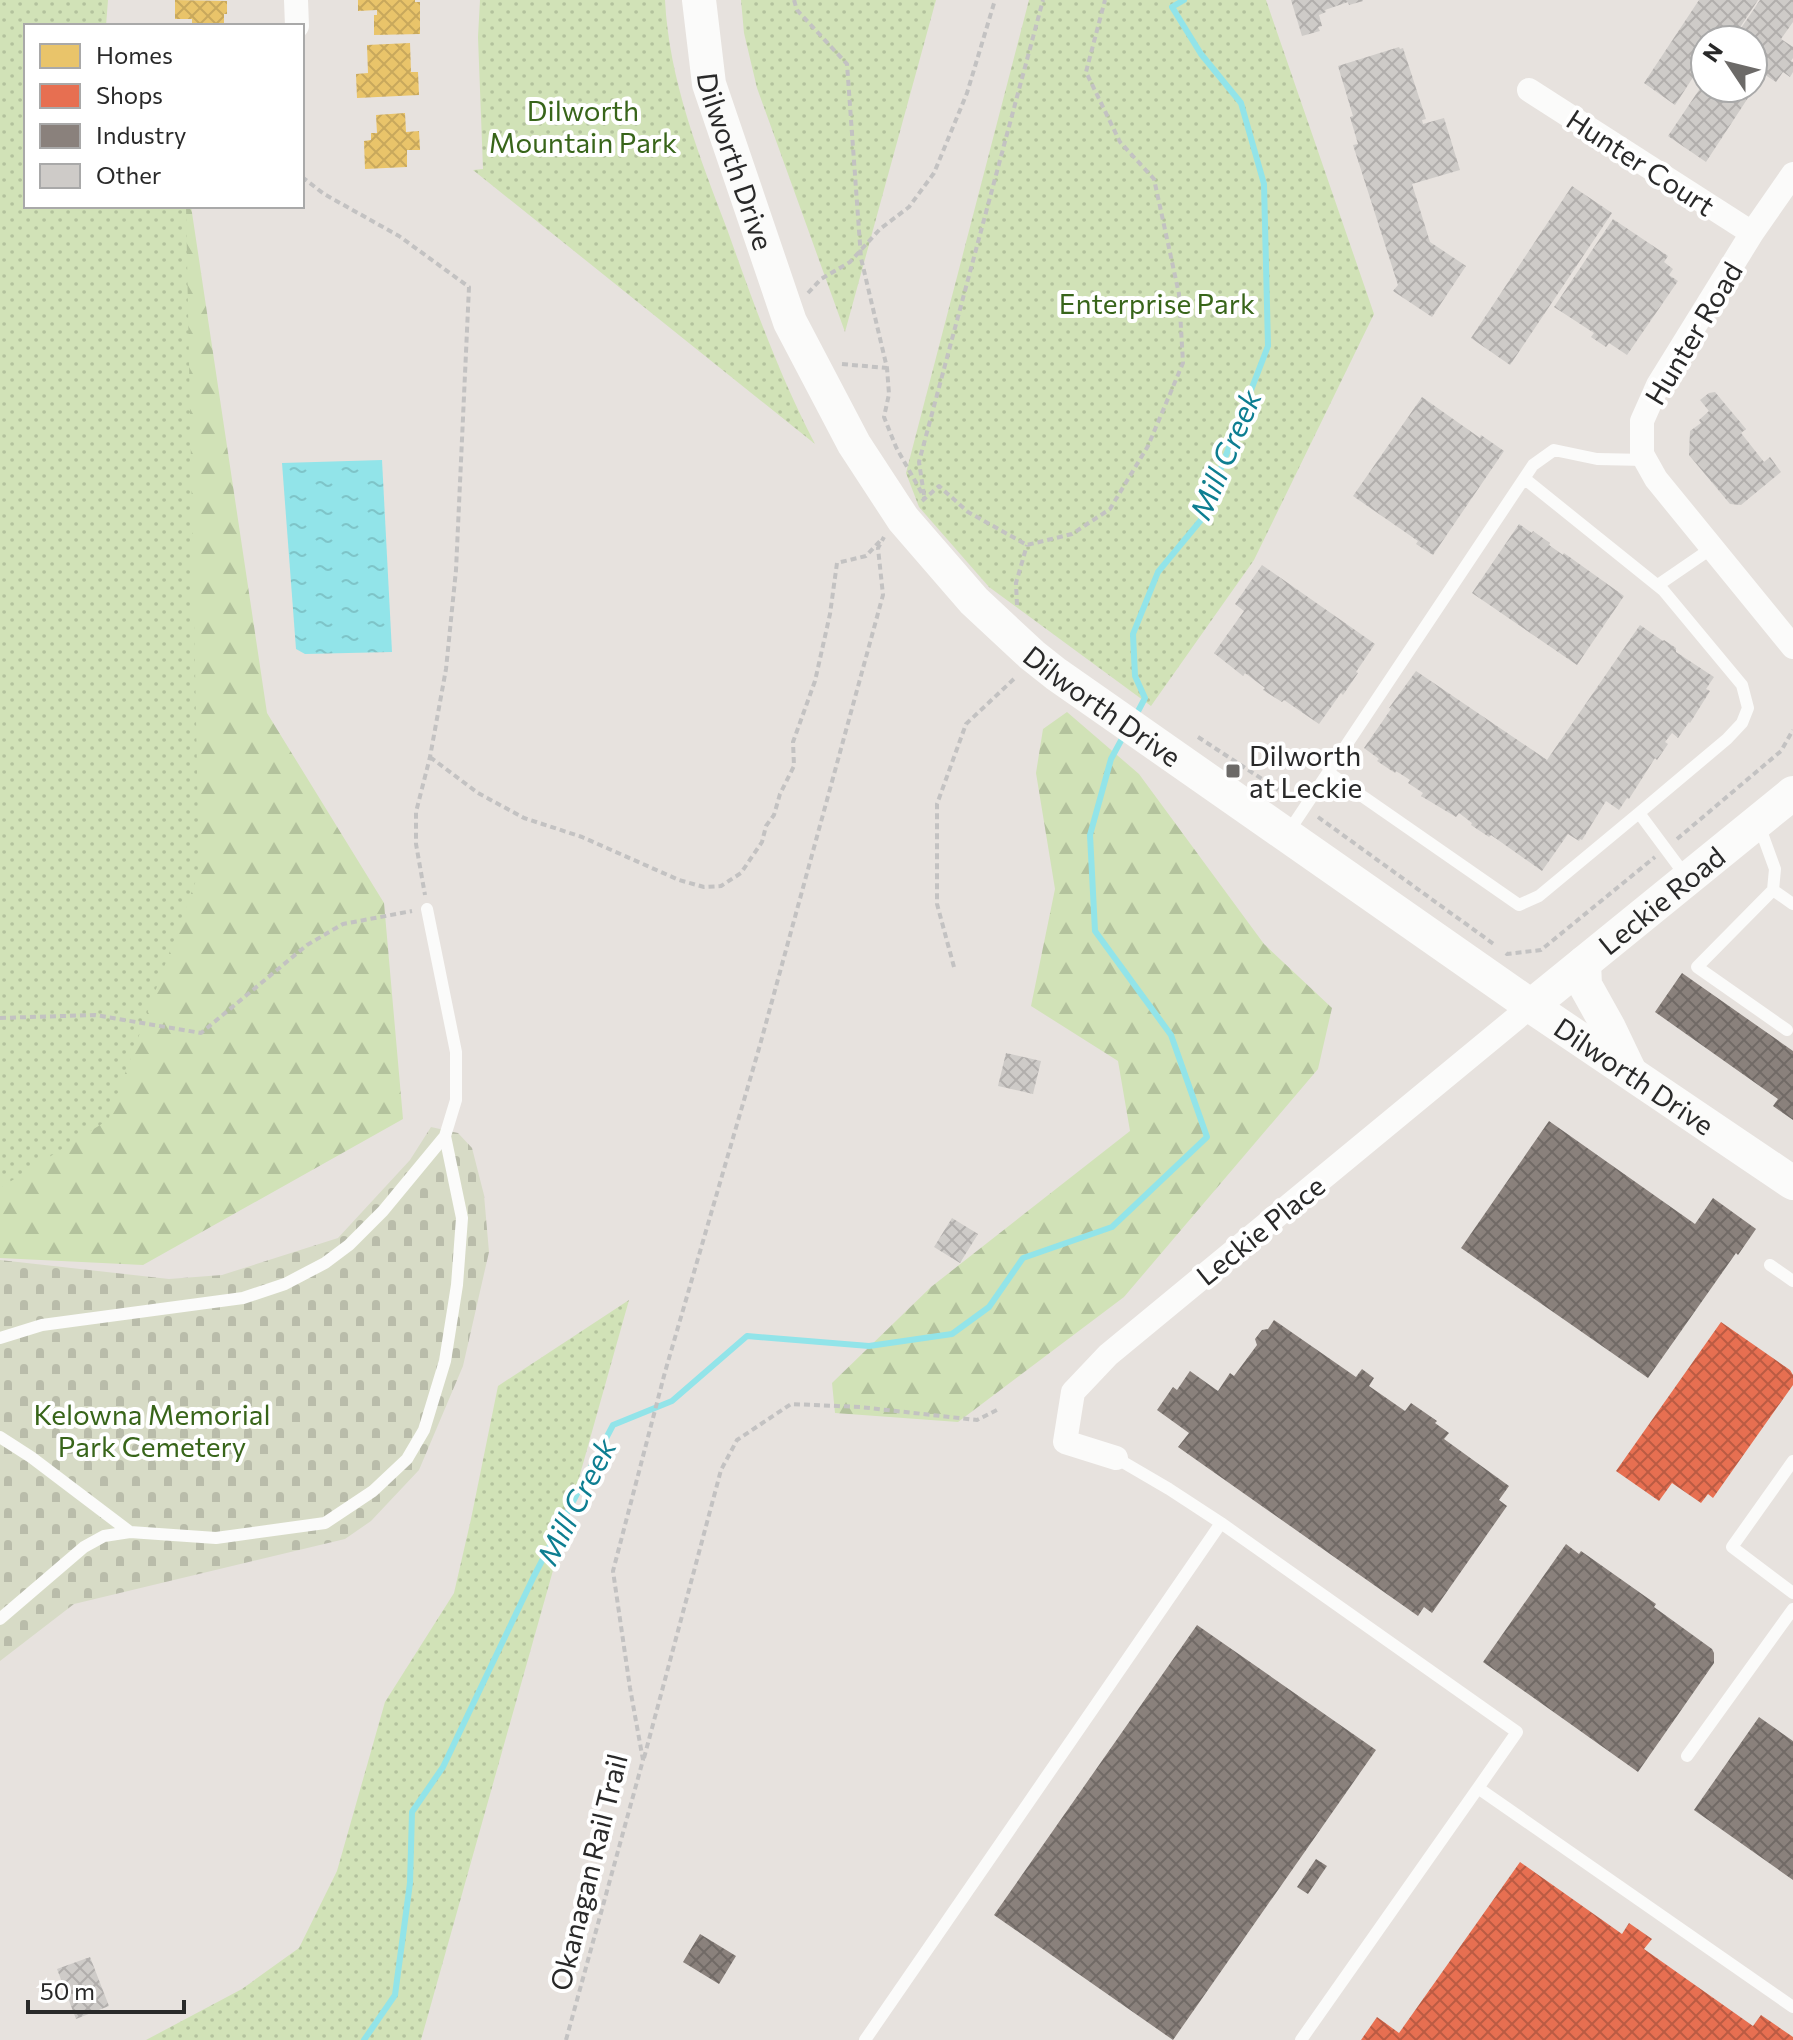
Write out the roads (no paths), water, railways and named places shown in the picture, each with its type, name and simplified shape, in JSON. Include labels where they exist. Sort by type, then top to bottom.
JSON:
[{"type":"main road","name":"Dilworth Drive","points":[[699,0],[709,84],[790,322],[854,444],[903,519],[974,601],[1032,655],[1133,727],[1296,821],[1531,1006],[1793,1183]]},
{"type":"main road","name":"Leckie Road","points":[[1531,1006],[1793,793]]},
{"type":"main road","points":[[1584,963],[1585,985],[1630,1072]]},
{"type":"street","points":[[296,0],[297,24]]},
{"type":"street","name":"Hunter Court","points":[[1529,90],[1752,233]]},
{"type":"street","name":"Hunter Road","points":[[1793,174],[1752,233],[1658,385],[1642,421],[1642,454],[1656,479],[1793,647]]},
{"type":"street","name":"Leckie Place","points":[[1116,1458],[1065,1442],[1073,1392],[1108,1355],[1531,1006]]},
{"type":"lane","points":[[1296,821],[1533,465],[1554,450],[1597,459],[1646,460]]},
{"type":"lane","points":[[1329,773],[1519,905],[1539,896],[1727,739],[1742,723],[1748,708],[1742,685],[1658,585],[1525,479]]},
{"type":"lane","points":[[1658,585],[1712,548]]},
{"type":"lane","points":[[1639,813],[1688,879]]},
{"type":"lane","points":[[1758,822],[1775,869],[1773,890],[1697,967],[1787,1030]]},
{"type":"lane","points":[[1773,890],[1793,904]]},
{"type":"lane","points":[[0,1338],[42,1325],[243,1298],[285,1284],[325,1263],[349,1245],[383,1211],[445,1136],[456,1100],[456,1052],[427,909]]},
{"type":"lane","points":[[0,1619],[84,1547],[104,1536],[130,1532],[216,1538],[325,1523],[373,1491],[407,1459],[424,1430],[445,1361],[457,1285],[462,1218],[445,1136]]},
{"type":"lane","points":[[1770,1265],[1793,1281]]},
{"type":"lane","points":[[0,1437],[130,1532]]},
{"type":"lane","points":[[1116,1458],[1221,1523],[1517,1732],[1301,2040]]},
{"type":"lane","points":[[1793,1461],[1732,1547],[1793,1593]]},
{"type":"lane","points":[[865,2040],[1221,1523]]},
{"type":"lane","points":[[1687,1756],[1793,1609]]},
{"type":"lane","points":[[1478,1788],[1793,2007]]},
{"type":"water","points":[[382,460],[392,652],[305,654],[296,649],[282,463]]},
{"type":"waterway","name":"Mill Creek","points":[[1136,715],[1145,698],[1135,676],[1133,634],[1158,572],[1201,520],[1268,346],[1264,184],[1241,103],[1201,54],[1172,7],[1184,0]]},
{"type":"waterway","name":"Mill Creek","points":[[364,2040],[395,1995],[410,1883],[412,1812],[443,1767],[534,1576],[613,1425],[672,1401],[747,1336],[869,1346],[952,1334],[989,1307],[1023,1258],[1112,1227],[1207,1137],[1171,1035],[1095,931],[1090,835],[1111,759],[1124,735]]},
{"type":"place","name":"Dilworth at Leckie","points":[[1233,771]]},
{"type":"park label","name":"Dilworth Mountain Park","points":[[583,126]]},
{"type":"park label","name":"Enterprise Park","points":[[1157,303]]},
{"type":"park label","name":"Kelowna Memorial Park Cemetery","points":[[152,1430]]}]
